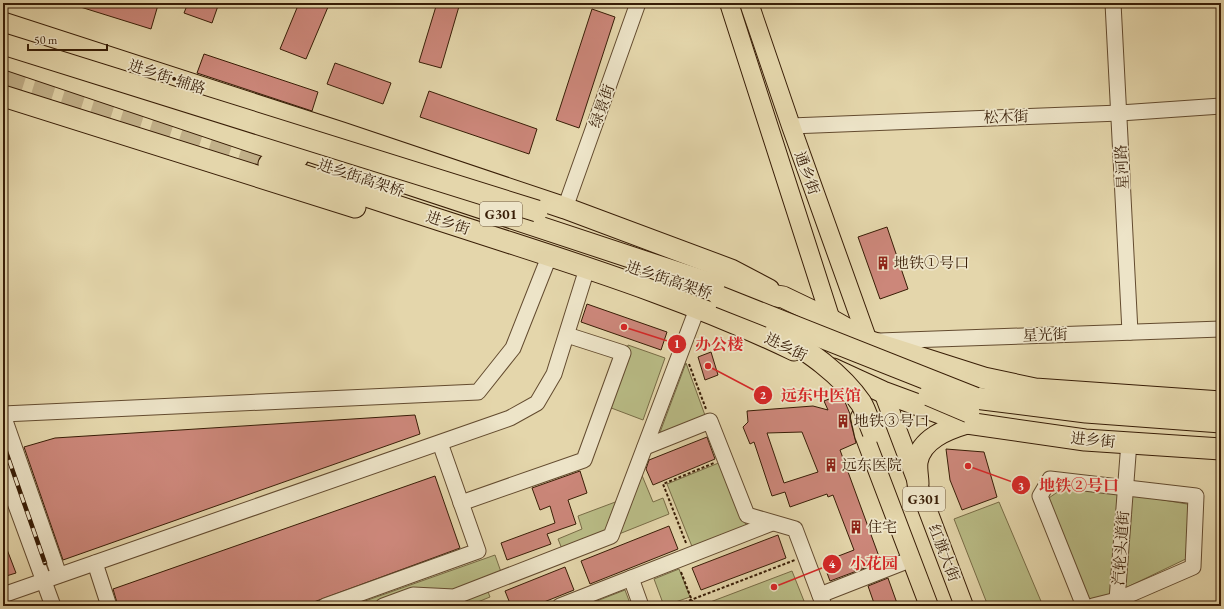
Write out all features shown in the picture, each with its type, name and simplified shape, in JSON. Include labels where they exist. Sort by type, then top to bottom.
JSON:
[{"type":"highway","name":"进乡街•辅路","points":[[3,23],[342,133],[566,208],[713,264]]},
{"type":"highway","points":[[3,44],[629,241],[713,264],[731,270],[783,298]]},
{"type":"highway","name":"进乡街高架桥","points":[[3,58],[718,301]]},
{"type":"highway","name":"进乡街高架桥","points":[[3,70],[718,301]]},
{"type":"highway","name":"进乡街","points":[[3,96],[267,171],[321,190],[597,271],[767,332],[969,412],[1085,428],[1221,437]]},
{"type":"highway","points":[[332,158],[342,133]]},
{"type":"highway","name":"进乡街","points":[[278,141],[724,288],[783,298],[831,320],[868,341],[984,378],[1035,388],[1221,402]]},
{"type":"highway","points":[[321,190],[548,262],[712,324],[767,332],[816,357],[837,376],[862,404],[873,432]]},
{"type":"highway","name":"进乡街","points":[[718,301],[767,332],[850,379],[967,423],[1085,440],[1221,449]]},
{"type":"highway","name":"进乡街","points":[[718,301],[975,398],[1086,412],[1221,422]]},
{"type":"highway","name":"红旗大街","points":[[831,320],[850,379]]},
{"type":"highway","name":"红旗大街","points":[[868,341],[883,392]]},
{"type":"highway","points":[[918,484],[917,462],[924,445],[942,432],[967,423]]},
{"type":"main road","name":"通乡街","points":[[729,3],[831,320]]},
{"type":"main road","name":"通乡街","points":[[749,3],[791,126],[868,341]]},
{"type":"main road","name":"红旗大街","points":[[850,379],[864,435],[930,606]]},
{"type":"main road","name":"红旗大街","points":[[883,392],[964,606]]},
{"type":"main road","points":[[873,432],[942,606]]},
{"type":"street","name":"绿景街","points":[[566,208],[638,3]]},
{"type":"street","name":"星河路","points":[[1113,3],[1120,113],[1130,332]]},
{"type":"street","name":"松木街","points":[[791,126],[1120,113],[1221,106]]},
{"type":"street","points":[[59,575],[3,415],[478,392],[513,348],[548,262]]},
{"type":"street","points":[[3,595],[510,418],[537,403],[554,374],[585,275]]},
{"type":"street","points":[[383,606],[413,595],[454,597],[611,536],[694,317]]},
{"type":"street","name":"星光街","points":[[868,341],[1221,329]]},
{"type":"street","points":[[461,503],[584,460],[623,353],[567,335]]},
{"type":"street","points":[[645,447],[710,421],[747,515],[795,529],[822,600],[912,559]]},
{"type":"street","name":"汽轮头道街","points":[[1118,603],[1129,442]]},
{"type":"street","points":[[325,606],[478,551],[440,443]]},
{"type":"street","points":[[3,470],[53,606]]},
{"type":"street","points":[[1084,606],[1040,496],[1050,479],[1196,496],[1193,567],[1118,603],[1093,606]]},
{"type":"street","points":[[560,606],[772,523]]},
{"type":"street","points":[[95,563],[109,606]]},
{"type":"street","points":[[631,578],[641,606]]},
{"type":"path","points":[[682,346],[710,421]]},
{"type":"path","points":[[694,606],[683,557],[663,484],[725,458]]},
{"type":"path","points":[[676,606],[805,556]]},
{"type":"green space","points":[[628,345],[665,358],[643,420],[606,406]]},
{"type":"green space","points":[[686,363],[706,418],[659,435]]},
{"type":"green space","points":[[721,462],[747,527],[693,549],[667,484]]},
{"type":"green space","points":[[641,473],[653,502],[663,498],[669,514],[619,534]]},
{"type":"green space","points":[[1069,484],[1193,505],[1192,556],[1088,606],[1046,500]]},
{"type":"green space","points":[[618,501],[605,533],[562,549],[558,539],[582,529],[578,516]]},
{"type":"green space","points":[[999,502],[1043,606],[988,606],[954,519]]},
{"type":"green space","points":[[495,555],[501,572],[451,591],[410,590],[367,606],[351,606]]},
{"type":"green space","points":[[679,569],[690,597],[664,606],[654,579]]},
{"type":"green space","points":[[792,571],[806,606],[706,606],[705,604]]},
{"type":"green space","points":[[487,589],[490,597],[468,606],[399,606],[415,600]]},
{"type":"green space","points":[[625,590],[631,606],[584,606]]},
{"type":"building","points":[[74,3],[152,3],[158,5],[151,29],[74,5]]},
{"type":"building","points":[[188,3],[219,3],[212,23],[184,13]]},
{"type":"building","points":[[299,3],[319,3],[328,7],[306,59],[280,49]]},
{"type":"building","points":[[437,3],[460,3],[441,68],[419,62]]},
{"type":"building","points":[[592,9],[615,17],[579,128],[556,120]]},
{"type":"building","points":[[204,54],[318,92],[312,111],[197,73]]},
{"type":"building","points":[[335,63],[391,83],[383,104],[327,84]]},
{"type":"building","points":[[429,91],[537,129],[529,154],[420,117]]},
{"type":"building","name":"地铁①号口","points":[[887,227],[908,289],[880,299],[858,237]]},
{"type":"building","points":[[587,304],[667,332],[661,350],[581,322]]},
{"type":"building","points":[[711,352],[718,375],[705,380],[698,357]]},
{"type":"building","points":[[839,395],[845,402],[850,414],[856,443],[840,450],[881,562],[830,581],[823,562],[854,550],[833,495],[828,497],[827,494],[790,507],[785,492],[772,496],[754,442],[750,444],[743,427],[748,422],[747,411],[813,406],[828,410],[824,401]],"holes":[[[802,432],[818,472],[784,483],[767,433]]]},
{"type":"building","points":[[415,415],[420,434],[63,560],[24,447],[55,438]]},
{"type":"building","points":[[707,437],[715,459],[653,485],[646,469],[649,460]]},
{"type":"building","points":[[946,449],[984,452],[997,497],[962,510],[950,480]]},
{"type":"building","points":[[580,471],[587,493],[568,500],[576,524],[547,534],[551,544],[507,560],[501,543],[555,523],[550,506],[540,510],[532,488]]},
{"type":"building","points":[[435,476],[460,548],[303,606],[118,606],[113,589]]},
{"type":"building","points":[[669,526],[678,549],[590,584],[581,561]]},
{"type":"building","points":[[778,535],[786,558],[701,590],[692,568]]},
{"type":"building","points":[[3,539],[16,573],[3,577]]},
{"type":"building","points":[[565,567],[574,590],[534,606],[511,606],[505,591]]},
{"type":"building","points":[[888,578],[898,606],[875,606],[868,586]]},
{"type":"tunnel","points":[[3,80],[269,164]]},
{"type":"railway","points":[[3,443],[45,563]]},
{"type":"place","name":"地铁①号口","points":[[883,263]]},
{"type":"place","name":"办公楼","points":[[624,327]]},
{"type":"place","name":"远东中医馆","points":[[708,366]]},
{"type":"place","name":"地铁③号口","points":[[843,421]]},
{"type":"place","name":"远东医院","points":[[831,465]]},
{"type":"place","name":"地铁②号口","points":[[968,466]]},
{"type":"place","name":"住宅","points":[[856,527]]},
{"type":"place","name":"小花园","points":[[774,587]]}]
